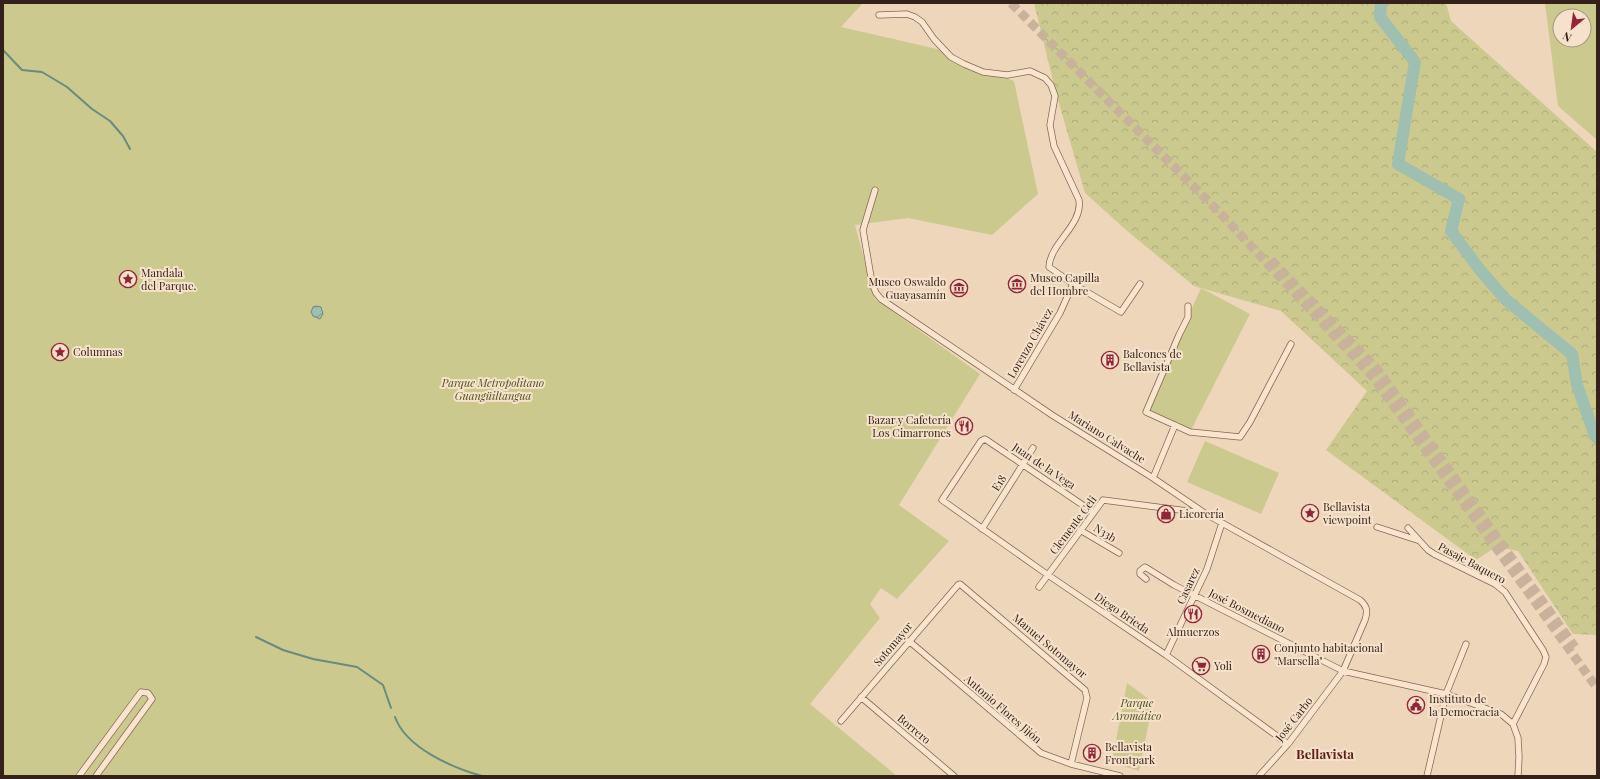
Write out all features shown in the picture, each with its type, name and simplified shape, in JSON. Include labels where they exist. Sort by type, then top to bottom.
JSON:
[{"type":"street","points":[[879,15],[907,14],[915,17],[922,22],[934,39],[951,57],[983,72],[1007,75],[1030,71],[1045,78],[1051,85],[1055,96],[1050,125],[1054,146],[1079,200],[1080,206],[1078,214],[1049,263],[1049,267],[1051,270],[1073,284],[1122,312],[1140,284]]},
{"type":"street","name":"Mariano Calvache","points":[[875,190],[863,230],[872,282],[876,292],[882,298],[1014,390],[1153,478],[1206,514],[1364,604],[1367,608],[1366,615],[1343,671]]},
{"type":"street","name":"Lorenzo Chávez","points":[[1014,390],[1060,314],[1073,284]]},
{"type":"street","points":[[1188,306],[1188,317],[1146,412],[1190,432],[1240,437],[1258,408],[1291,344]]},
{"type":"street","points":[[1153,478],[1175,425]]},
{"type":"street","name":"Juan de la Vega","points":[[942,500],[984,440],[987,440],[1093,512]]},
{"type":"street","name":"E18","points":[[982,529],[1033,448]]},
{"type":"street","name":"Diego Brieda","points":[[942,500],[1048,575],[1166,655],[1288,744]]},
{"type":"street","name":"Clemente Celi","points":[[1039,587],[1101,501],[1105,500],[1206,514]]},
{"type":"street","name":"Casarez","points":[[1166,655],[1195,595],[1214,549],[1222,523]]},
{"type":"street","points":[[1377,527],[1419,540]]},
{"type":"street","name":"Pasaje Baquero","points":[[1408,528],[1428,550],[1434,554],[1496,584],[1505,592],[1543,650],[1546,657],[1544,664],[1513,724]]},
{"type":"street","name":"N33b","points":[[1080,530],[1119,553]]},
{"type":"street","name":"José Bosmediano","points":[[1146,579],[1140,574],[1140,570],[1145,567],[1174,585],[1343,671],[1446,694],[1501,714],[1513,724]]},
{"type":"street","name":"Sotomayor","points":[[841,721],[909,640],[958,585],[962,584]]},
{"type":"street","name":"Manuel Sotomayor","points":[[962,584],[1085,690],[1087,698],[1071,764]]},
{"type":"street","name":"Antonio Flores Jijón","points":[[909,640],[1037,751],[1044,755],[1071,764],[1120,776]]},
{"type":"street","points":[[1427,776],[1446,694],[1466,644]]},
{"type":"street","name":"José Carbo","points":[[1258,776],[1288,744],[1343,671]]},
{"type":"street","points":[[79,776],[141,692],[148,693],[152,699],[96,776]]},
{"type":"street","name":"Borrero","points":[[861,698],[954,776]]},
{"type":"street","points":[[1513,724],[1519,743],[1518,776]]},
{"type":"green space","name":"Parque Metropolitano Guangüiltangua","points":[[3,3],[863,3],[841,27],[937,49],[1014,81],[1038,194],[992,235],[908,218],[855,225],[875,299],[980,374],[899,505],[949,541],[897,599],[881,588],[870,604],[880,618],[810,704],[897,776],[3,776]]},
{"type":"green space","points":[[1034,3],[1446,3],[1451,21],[1597,152],[1597,635],[1573,634],[1518,551],[1496,547],[1476,560],[1326,450],[1367,391],[1281,311],[1194,286],[1126,230],[1085,193],[1056,93]]},
{"type":"green space","points":[[1545,3],[1597,3],[1597,140],[1558,106]]},
{"type":"green space","points":[[1201,288],[1250,314],[1190,432],[1146,410]]},
{"type":"green space","points":[[1205,441],[1279,473],[1261,514],[1187,482]]},
{"type":"green space","name":"Parque Aromático","points":[[1127,683],[1153,702],[1139,771],[1112,762]]},
{"type":"water","points":[[313,307],[321,307],[323,314],[320,319],[313,316],[311,312]]},
{"type":"waterway","points":[[1381,3],[1380,17],[1415,62],[1398,164],[1459,199],[1451,231],[1480,270],[1506,300],[1572,354],[1577,385],[1597,438]]},
{"type":"waterway","points":[[3,50],[22,70],[42,72],[67,87],[92,109],[110,121],[123,136],[130,149]]},
{"type":"waterway","points":[[256,637],[283,650],[313,659],[357,667],[383,685],[391,708]]},
{"type":"waterway","points":[[395,717],[409,738],[420,747],[445,762],[482,776]]},
{"type":"tunnel","points":[[1011,3],[1224,217],[1373,377],[1597,688]]},
{"type":"tunnel","points":[[1271,260],[1378,370],[1575,647]]},
{"type":"place","name":"Mandala del Parque.","points":[[128,279]]},
{"type":"place","name":"Museo Capilla del Hombre","points":[[1017,284]]},
{"type":"place","name":"Museo Oswaldo Guayasamín","points":[[959,288]]},
{"type":"place","name":"Columnas","points":[[60,352]]},
{"type":"place","name":"Balcones de Bellavista","points":[[1110,360]]},
{"type":"place","name":"Bazar y Cafetería Los Cimarrones","points":[[964,426]]},
{"type":"place","name":"Bellavista viewpoint","points":[[1310,513]]},
{"type":"place","name":"Licorería","points":[[1166,514]]},
{"type":"place","name":"Almuerzos","points":[[1193,614]]},
{"type":"place","name":"Conjunto habitacional \"Marsella\"","points":[[1261,654]]},
{"type":"place","name":"Yoli","points":[[1201,666]]},
{"type":"place","name":"Instituto de la Democracia","points":[[1416,705]]},
{"type":"place","name":"Bellavista Frontpark","points":[[1092,753]]},
{"type":"district","name":"Bellavista","points":[[1325,754]]}]
